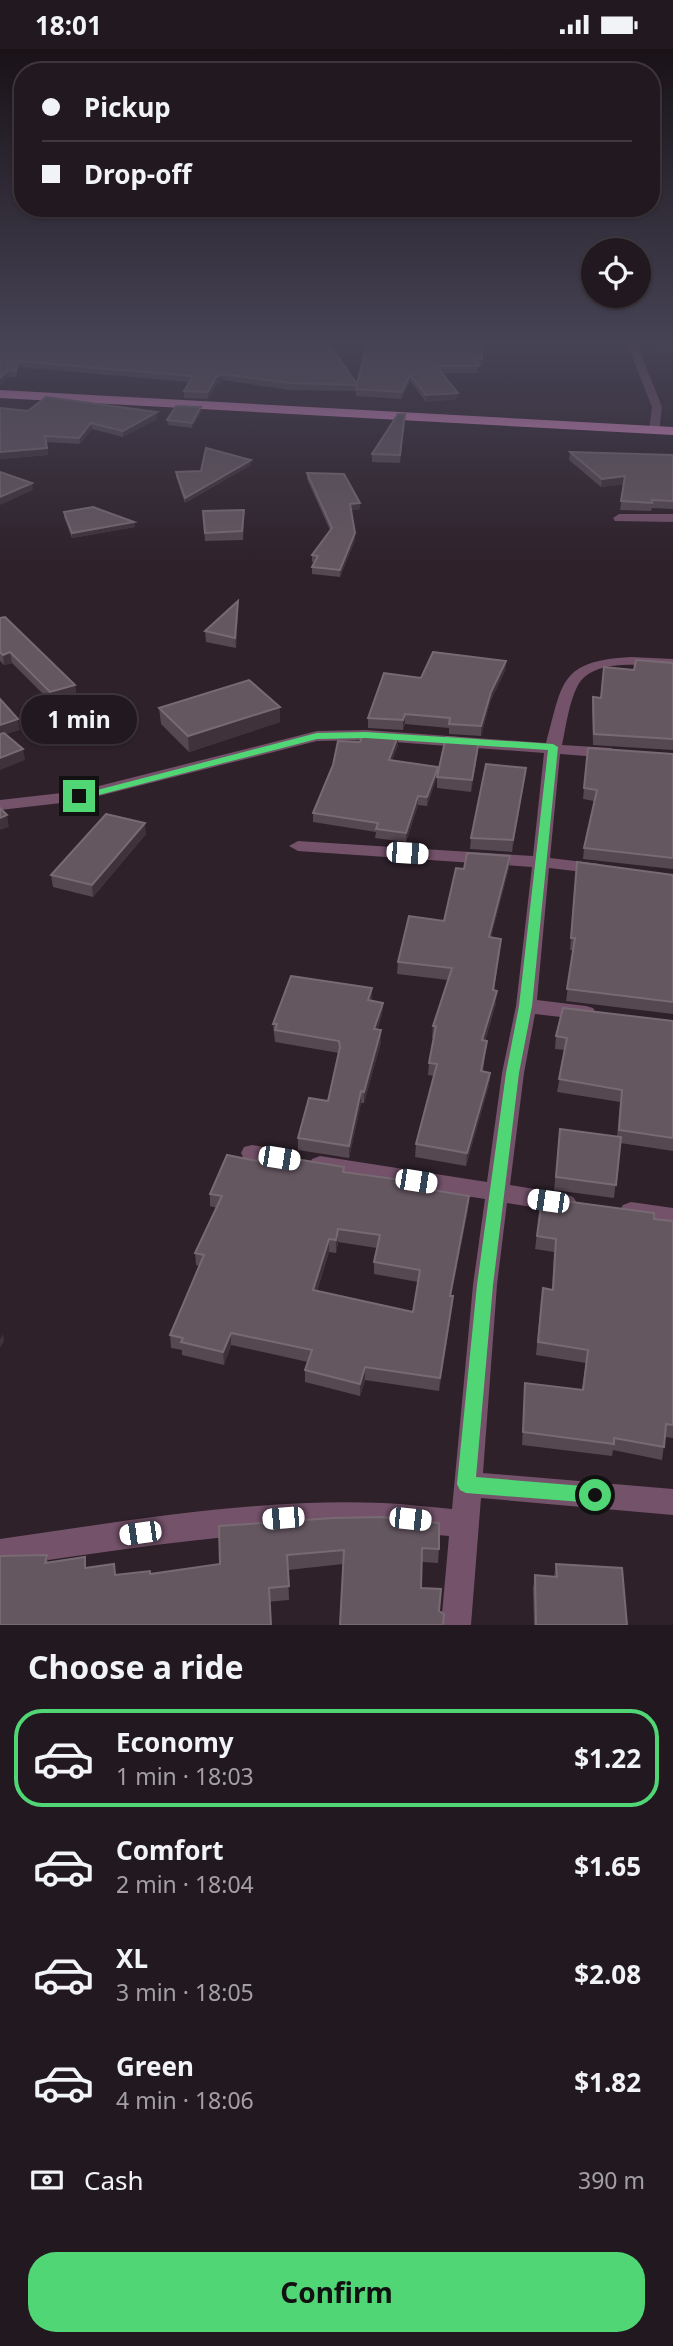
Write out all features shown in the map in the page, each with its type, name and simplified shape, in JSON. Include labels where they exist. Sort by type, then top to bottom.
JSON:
[{"type":"highway","points":[[436,418],[673,431]]},
{"type":"street","points":[[655,431],[656,418]]},
{"type":"street","points":[[619,518],[673,519]]},
{"type":"street","points":[[456,1625],[485,1285],[513,1073],[526,1006],[553,747],[570,684],[584,670],[601,663],[673,663]]},
{"type":"street","points":[[0,805],[79,796],[317,736],[366,735],[633,755]]},
{"type":"street","points":[[298,846],[543,862],[621,871]]},
{"type":"street","points":[[526,1006],[606,1016]]},
{"type":"street","points":[[252,1153],[498,1194],[673,1217]]},
{"type":"street","points":[[466,1484],[673,1501]]},
{"type":"street","points":[[0,1553],[168,1529],[283,1518],[383,1516],[464,1524]]},
{"type":"building","points":[[0,418],[147,418],[123,431],[91,423],[79,438],[45,436],[47,448],[0,452]]},
{"type":"building","points":[[169,418],[195,418],[192,423],[167,420]]},
{"type":"building","points":[[396,418],[405,418],[400,455],[372,454]]},
{"type":"building","points":[[206,448],[251,460],[185,498],[176,472],[201,471]]},
{"type":"building","points":[[570,452],[673,455],[673,501],[621,501],[625,476],[602,479]]},
{"type":"building","points":[[0,472],[32,483],[0,497]]},
{"type":"building","points":[[307,473],[344,474],[360,503],[350,504],[355,533],[340,570],[312,567],[318,556],[312,555],[332,528]]},
{"type":"building","points":[[93,507],[134,522],[72,533],[64,512]]},
{"type":"building","points":[[244,510],[242,531],[205,533],[203,511]]},
{"type":"building","points":[[238,601],[235,638],[205,631]]},
{"type":"building","points":[[5,617],[75,685],[50,692],[10,652],[3,655],[0,652],[0,618]]},
{"type":"building","points":[[433,652],[506,661],[491,692],[481,726],[449,724],[450,718],[405,714],[403,720],[368,718],[384,673],[421,678]]},
{"type":"building","points":[[636,660],[673,663],[673,739],[594,734],[593,697],[601,698],[604,667],[634,670]]},
{"type":"building","points":[[249,680],[280,707],[188,736],[159,708]]},
{"type":"building","points":[[0,699],[18,719],[0,725]]},
{"type":"building","points":[[4,733],[23,749],[0,758],[0,734]]},
{"type":"building","points":[[363,734],[398,736],[389,760],[438,767],[427,797],[418,796],[406,833],[376,829],[378,823],[313,813],[333,765],[338,741],[360,742]]},
{"type":"building","points":[[446,737],[479,740],[472,780],[437,777]]},
{"type":"building","points":[[588,748],[673,754],[673,858],[584,848],[597,790],[584,788]]},
{"type":"building","points":[[486,764],[526,768],[513,840],[471,838]]},
{"type":"building","points":[[0,808],[7,815],[0,818]]},
{"type":"building","points":[[106,814],[145,823],[92,885],[51,875]]},
{"type":"building","points":[[467,853],[510,856],[489,937],[501,939],[493,990],[497,991],[482,1040],[487,1041],[481,1071],[490,1073],[467,1153],[416,1144],[437,1064],[429,1063],[436,1026],[433,1026],[452,968],[398,962],[409,916],[444,921],[456,868],[464,869]]},
{"type":"building","points":[[577,862],[673,875],[673,1002],[567,989],[575,938],[571,938]]},
{"type":"building","points":[[291,976],[372,988],[368,1000],[383,1003],[374,1029],[381,1030],[364,1092],[361,1091],[349,1146],[298,1138],[309,1098],[328,1101],[340,1047],[339,1041],[275,1030],[277,1024],[273,1024]]},
{"type":"building","points":[[563,1008],[673,1021],[673,1138],[619,1130],[622,1090],[559,1079],[567,1038],[556,1036]]},
{"type":"building","points":[[560,1129],[621,1137],[616,1185],[556,1177]]},
{"type":"building","points":[[260,1153],[344,1167],[343,1172],[402,1180],[401,1185],[469,1196],[450,1296],[453,1296],[440,1378],[365,1367],[360,1384],[305,1370],[312,1350],[231,1333],[223,1352],[181,1342],[183,1338],[170,1335],[204,1255],[195,1253],[222,1196],[210,1194],[227,1155],[257,1161]],"holes":[[[338,1229],[380,1235],[374,1262],[420,1270],[413,1312],[313,1290],[329,1239],[336,1240]]]},
{"type":"building","points":[[542,1198],[654,1213],[654,1219],[673,1221],[673,1425],[666,1424],[664,1447],[614,1438],[614,1444],[523,1432],[525,1383],[583,1390],[588,1350],[538,1342],[543,1288],[553,1290],[556,1239],[537,1236]]},
{"type":"building","points":[[381,1517],[439,1523],[439,1549],[422,1548],[421,1588],[441,1589],[439,1611],[444,1614],[443,1625],[340,1625],[344,1550],[287,1555],[289,1586],[269,1588],[271,1625],[0,1625],[0,1556],[47,1555],[45,1563],[85,1557],[85,1568],[114,1564],[115,1575],[150,1571],[150,1574],[220,1564],[219,1526]]},
{"type":"building","points":[[556,1564],[622,1568],[627,1625],[536,1625],[535,1575],[557,1577]]},
{"type":"route","points":[[79,796],[317,736],[366,735],[553,747],[526,1006],[513,1073],[485,1285],[466,1484],[595,1495]]}]
